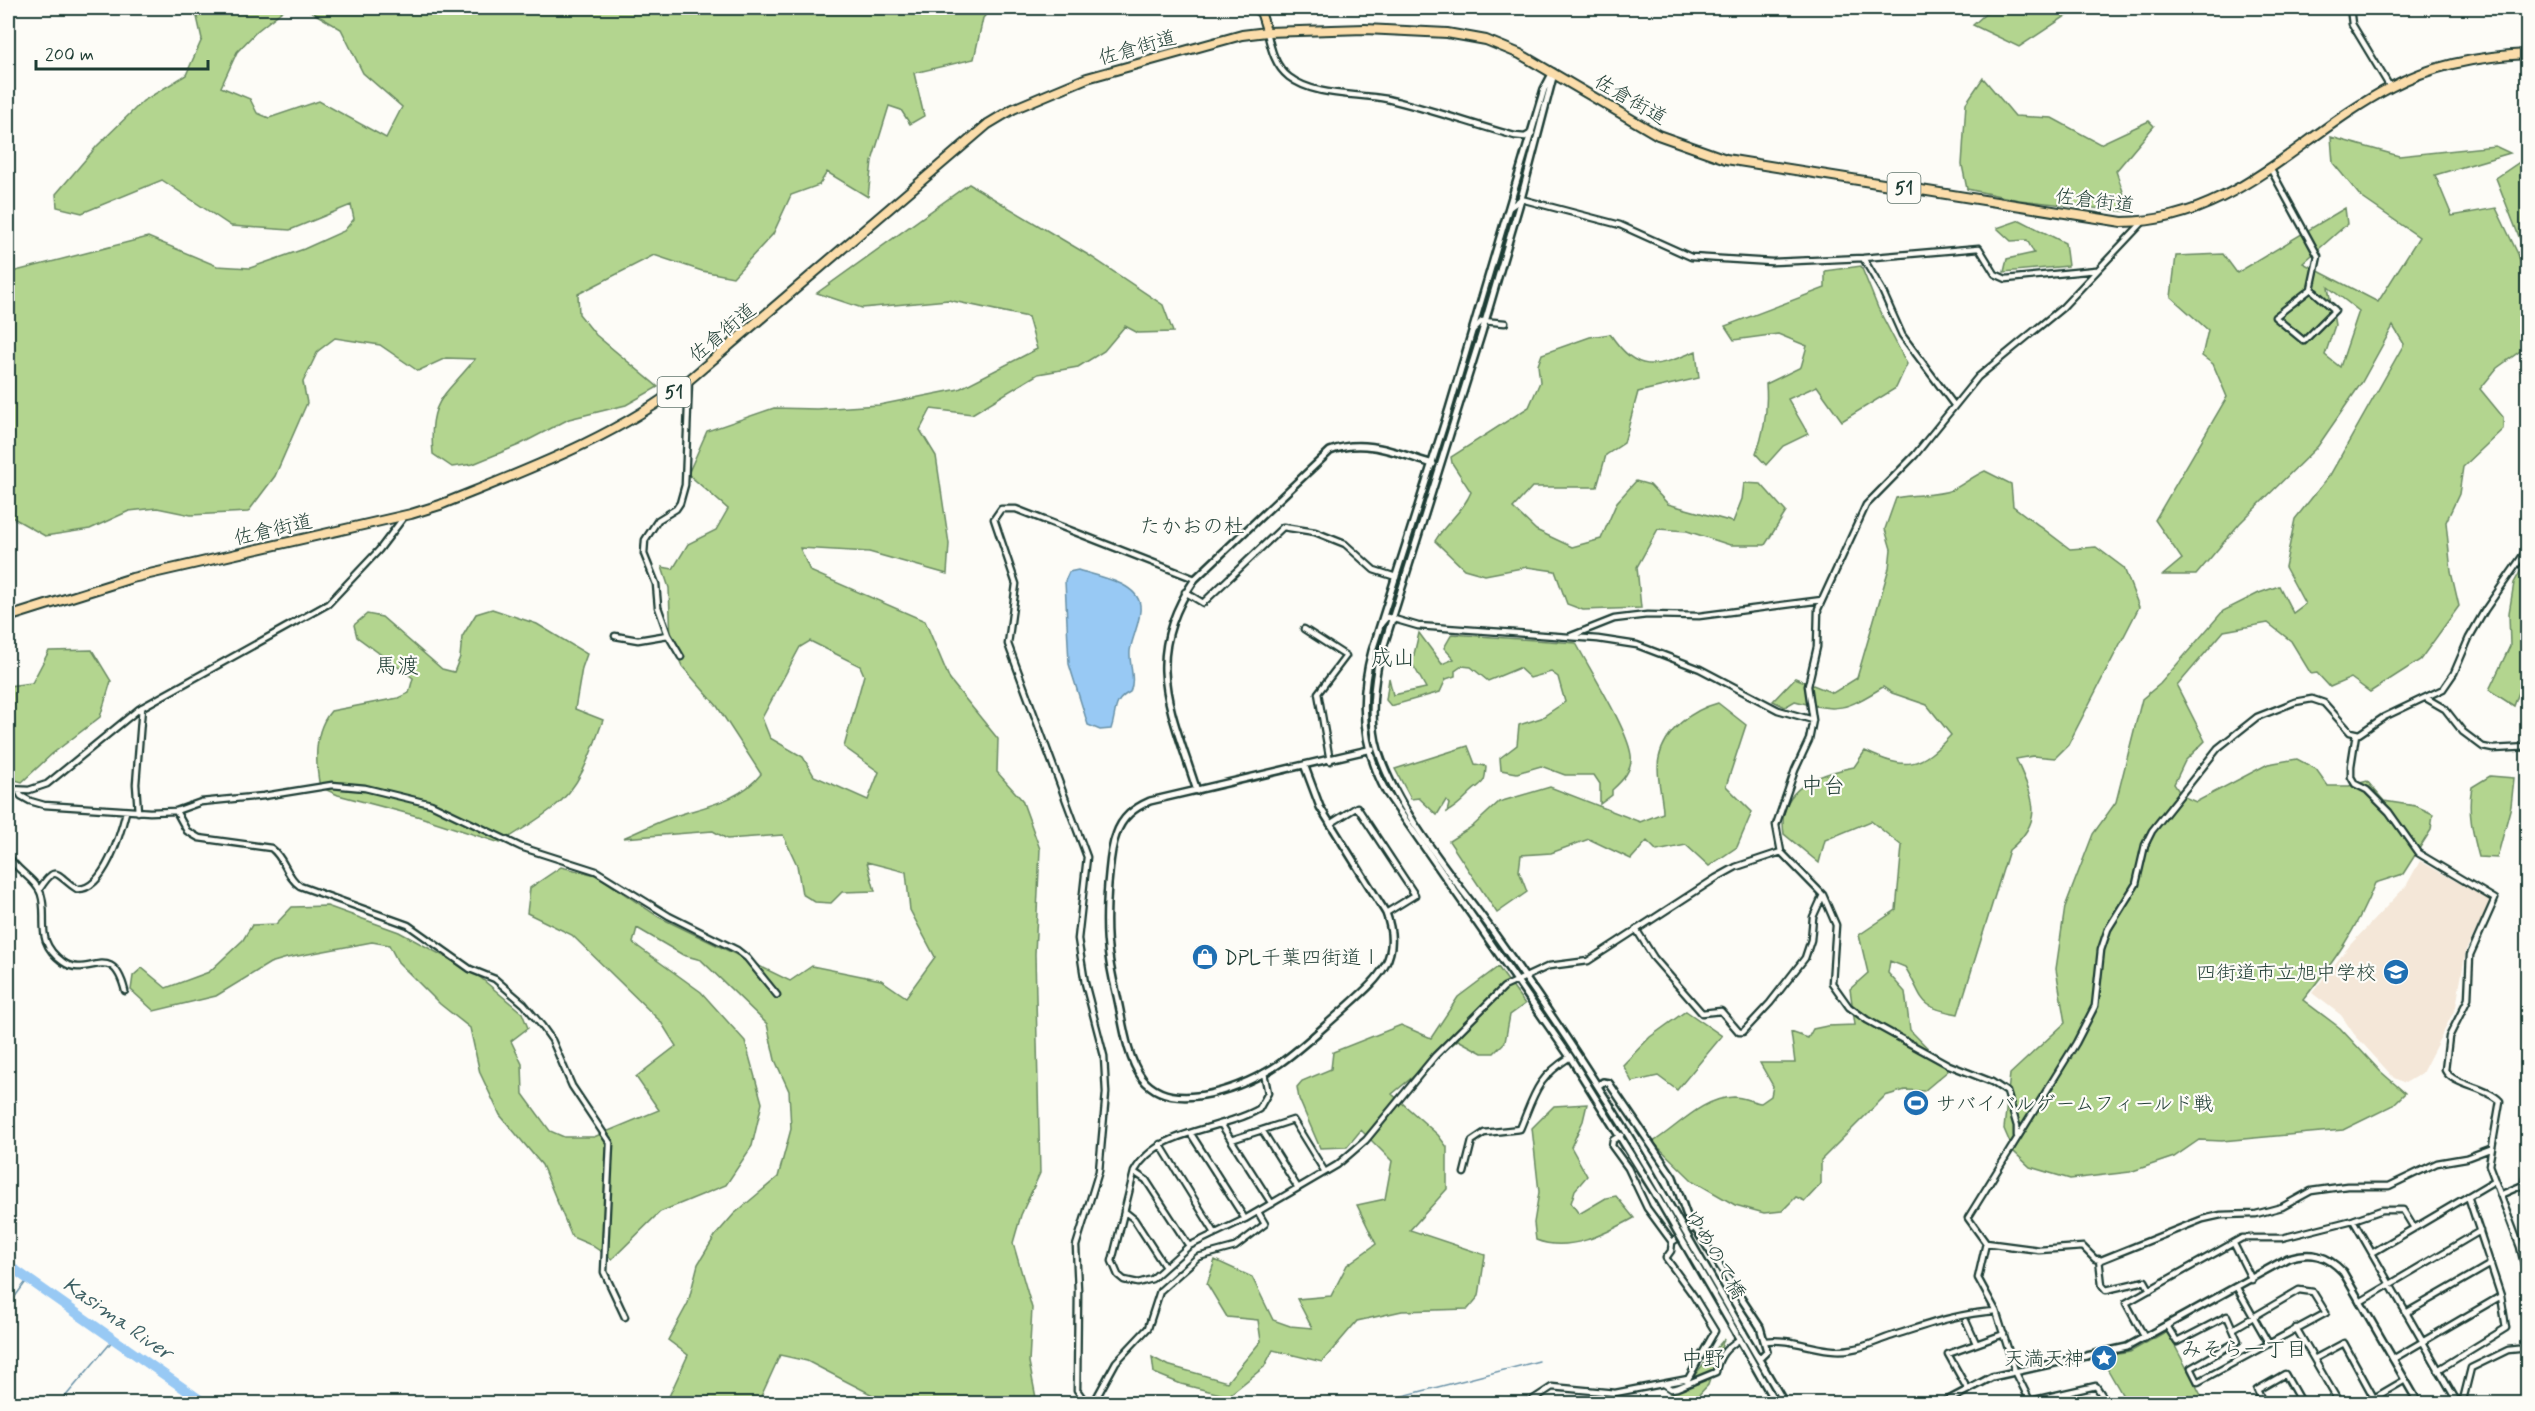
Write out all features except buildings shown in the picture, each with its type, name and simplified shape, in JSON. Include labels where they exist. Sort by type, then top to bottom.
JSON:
[{"type":"highway","name":"佐倉街道","points":[[8,617],[132,578],[404,517],[451,501],[606,434],[655,406],[689,381],[831,261],[949,155],[988,124],[1013,109],[1087,78],[1220,40],[1267,32],[1365,29],[1460,34],[1496,44],[1553,72],[1658,135],[1726,159],[2122,222],[2173,218],[2202,208],[2270,168],[2345,114],[2390,87],[2442,67],[2488,57],[2528,54]]},
{"type":"main road","points":[[1254,8],[1261,13],[1267,32]]},
{"type":"street","points":[[8,59],[10,8]]},
{"type":"street","points":[[2350,8],[2352,24],[2390,87]]},
{"type":"street","points":[[1267,32],[1274,58],[1279,66],[1289,77],[1304,85],[1328,92],[1385,99],[1515,136],[1525,137],[1532,133]]},
{"type":"street","points":[[1553,72],[1544,89],[1473,330],[1368,667],[1364,696],[1369,750],[1386,792],[1515,981],[1570,1057],[1659,1193]]},
{"type":"street","points":[[1553,72],[1551,90],[1521,199],[1392,618],[1375,680],[1373,714],[1377,748],[1393,785],[1420,829],[1598,1086],[1659,1193]]},
{"type":"street","points":[[1515,136],[1522,141],[1526,152]]},
{"type":"street","points":[[2270,168],[2318,256],[2311,290],[2275,317],[2304,341],[2335,310],[2311,290]]},
{"type":"street","points":[[1508,210],[1521,199]]},
{"type":"street","points":[[1521,199],[1620,225],[1691,257],[1772,262],[1863,258],[1979,248],[1995,274],[2006,279],[2096,270]]},
{"type":"street","points":[[2017,1136],[2017,1126],[2007,1092],[1992,1082],[1949,1065],[1849,1007],[1832,983],[1836,925],[1823,895],[1781,852],[1777,838],[1778,814],[1809,740],[1813,720],[1808,686],[1817,647],[1817,616],[1822,600],[1866,505],[1915,455],[1978,377],[2062,308],[2143,222]]},
{"type":"street","points":[[1863,258],[1882,290],[1902,335],[1954,405]]},
{"type":"street","points":[[1473,330],[1485,321],[1505,323]]},
{"type":"street","points":[[681,657],[668,634],[658,607],[656,584],[644,554],[645,540],[658,520],[680,503],[685,485],[689,381]]},
{"type":"street","points":[[1197,791],[1168,699],[1163,666],[1170,622],[1185,592],[1195,579],[1330,451],[1343,446],[1370,445],[1440,466]]},
{"type":"street","points":[[1087,1404],[1077,1390],[1076,1246],[1099,1171],[1106,1093],[1104,1056],[1085,983],[1078,939],[1087,857],[1008,644],[1016,584],[994,519],[1001,509],[1016,509],[1195,579]]},
{"type":"street","points":[[8,789],[29,790],[47,784],[142,707],[328,604],[379,550],[404,517]]},
{"type":"street","points":[[1185,592],[1203,603],[1283,527],[1315,532],[1345,544],[1374,570],[1396,577]]},
{"type":"street","points":[[2150,1290],[2145,1281],[2106,1290],[2102,1285],[2098,1259],[2083,1247],[2039,1250],[1986,1243],[1968,1218],[2076,1042],[2095,1005],[2100,950],[2108,929],[2136,884],[2147,841],[2163,816],[2218,748],[2257,717],[2307,699],[2324,703],[2350,732],[2356,734],[2384,717],[2443,689],[2450,680],[2485,610],[2528,548]]},
{"type":"street","points":[[1569,637],[1614,619],[1647,615],[1699,616],[1822,600]]},
{"type":"street","points":[[1381,624],[1387,617],[1418,626],[1569,637],[1637,645],[1700,669],[1778,710],[1813,720]]},
{"type":"street","points":[[1304,629],[1346,657],[1318,693],[1329,761]]},
{"type":"street","points":[[615,636],[638,640],[668,634]]},
{"type":"street","points":[[2426,698],[2445,709],[2463,732],[2483,747],[2493,750],[2528,747]]},
{"type":"street","points":[[138,812],[136,784],[142,707]]},
{"type":"street","points":[[2356,734],[2351,766],[2351,777],[2355,784],[2367,790],[2389,812],[2418,853],[2495,899],[2470,955],[2468,999],[2449,1037],[2445,1070],[2450,1077],[2487,1091],[2500,1101],[2501,1110],[2488,1165],[2520,1247],[2528,1281]]},
{"type":"street","points":[[1305,767],[1311,788],[1330,824],[1386,913],[1392,942],[1383,971],[1294,1053],[1264,1073],[1197,1097],[1168,1095],[1153,1089],[1134,1064],[1107,957],[1104,929],[1111,854],[1121,823],[1129,814],[1150,801],[1305,767],[1377,748]]},
{"type":"street","points":[[18,790],[21,796],[38,804],[126,812],[176,811],[201,802],[264,796],[332,785],[365,788],[431,804],[521,847],[596,871],[669,916],[738,950],[777,994]]},
{"type":"street","points":[[1330,824],[1357,807],[1415,895],[1386,913]]},
{"type":"street","points":[[176,811],[191,835],[271,848],[279,855],[291,878],[300,886],[408,925],[470,969],[495,979],[524,1004],[552,1040],[572,1086],[610,1143],[604,1272],[625,1317]]},
{"type":"street","points":[[39,890],[48,874],[53,872],[60,874],[77,889],[91,884],[116,849],[126,812]]},
{"type":"street","points":[[1264,1073],[1268,1093],[1264,1104],[1252,1113],[1161,1144],[1148,1152],[1134,1172],[1112,1253],[1112,1261],[1118,1275],[1124,1280],[1138,1283],[1152,1279],[1189,1246],[1258,1212],[1325,1172],[1366,1140],[1435,1056],[1496,994],[1515,981],[1549,966],[1588,961],[1736,867],[1781,852]]},
{"type":"street","points":[[8,855],[39,890],[42,903],[43,934],[60,960],[67,965],[79,967],[99,963],[108,964],[121,975],[125,991]]},
{"type":"street","points":[[1636,929],[1654,958],[1702,1013],[1720,1011],[1738,1032],[1743,1032],[1770,1003],[1805,958],[1811,940],[1813,917],[1823,895]]},
{"type":"street","points":[[1464,1173],[1472,1141],[1484,1133],[1520,1129],[1539,1083],[1550,1070],[1570,1057]]},
{"type":"street","points":[[1598,1086],[1609,1083],[1673,1177],[1684,1210],[1760,1327],[1767,1351],[1759,1359]]},
{"type":"street","points":[[1231,1140],[1293,1120],[1325,1172]]},
{"type":"street","points":[[1221,1124],[1272,1204]]},
{"type":"street","points":[[1262,1130],[1298,1188]]},
{"type":"street","points":[[1191,1134],[1245,1219]]},
{"type":"street","points":[[1526,1404],[1552,1387],[1615,1393],[1688,1379],[1715,1331],[1666,1258],[1671,1251],[1672,1242],[1644,1202],[1628,1168],[1612,1146],[1613,1140],[1621,1135]]},
{"type":"street","points":[[1161,1144],[1215,1233]]},
{"type":"street","points":[[2098,1259],[2203,1219],[2221,1215],[2256,1214],[2282,1207],[2311,1191],[2347,1186],[2388,1186],[2437,1163],[2466,1158],[2490,1149]]},
{"type":"street","points":[[2500,1195],[2525,1186],[2528,1169]]},
{"type":"street","points":[[1134,1172],[1146,1180],[1189,1246]]},
{"type":"street","points":[[2372,1253],[2494,1181]]},
{"type":"street","name":"ゆめのて橋","points":[[1659,1193],[1785,1404]]},
{"type":"street","name":"ゆめのて橋","points":[[1659,1193],[1776,1404]]},
{"type":"street","points":[[2438,1370],[2506,1328],[2501,1296],[2468,1196]]},
{"type":"street","points":[[2145,1338],[2126,1303],[2242,1238],[2282,1238],[2353,1220],[2382,1210],[2403,1209],[2414,1228]]},
{"type":"street","points":[[1124,1211],[1134,1219],[1165,1267]]},
{"type":"street","points":[[1093,1404],[1116,1362],[1148,1328],[1160,1291],[1198,1257],[1242,1243],[1265,1224],[1258,1212]]},
{"type":"street","points":[[2353,1220],[2455,1398],[2462,1403],[2471,1368],[2508,1350],[2528,1348]]},
{"type":"street","points":[[1672,1242],[1695,1227]]},
{"type":"street","points":[[2360,1302],[2480,1231]]},
{"type":"street","points":[[1986,1243],[1978,1278],[1996,1311],[2015,1371],[2031,1402]]},
{"type":"street","points":[[2234,1244],[2252,1280]]},
{"type":"street","points":[[1941,1404],[1992,1377],[2127,1347],[2252,1280],[2288,1258],[2300,1254],[2319,1255],[2332,1260],[2343,1272],[2419,1404]]},
{"type":"street","points":[[2406,1313],[2491,1263]]},
{"type":"street","points":[[2237,1288],[2269,1344]]},
{"type":"street","points":[[2167,1326],[2177,1342],[2227,1316],[2238,1341],[2191,1368],[2198,1382],[2325,1313],[2313,1292],[2299,1290],[2233,1329]]},
{"type":"street","points":[[2393,1359],[2501,1296]]},
{"type":"street","points":[[1765,1341],[1776,1340],[1835,1351],[1853,1349],[1944,1319],[1971,1312],[1996,1311]]},
{"type":"street","points":[[1965,1321],[1976,1343]]},
{"type":"street","points":[[2296,1328],[2340,1404]]},
{"type":"street","points":[[1968,1390],[1948,1354],[2004,1334]]},
{"type":"street","points":[[1665,1385],[1671,1389],[1677,1388],[1716,1372],[1718,1361],[1724,1351],[1740,1339]]},
{"type":"street","points":[[2314,1359],[2344,1343],[2374,1398],[2386,1404]]},
{"type":"street","points":[[2264,1404],[2257,1390],[2285,1374],[2302,1404]]},
{"type":"street","points":[[2364,1404],[2405,1380]]},
{"type":"street","points":[[2024,1404],[2096,1386],[2108,1404]]},
{"type":"street","points":[[2068,1394],[2073,1404]]},
{"type":"shaded area","name":"四街道市立旭中学校","points":[[2420,861],[2491,901],[2466,950],[2456,1007],[2422,1073],[2405,1083],[2394,1078],[2354,1034],[2341,1015],[2312,993],[2350,945],[2406,886]]},
{"type":"green space","points":[[195,8],[286,8],[257,31],[237,52],[221,87],[250,99],[257,113],[269,118],[319,101],[386,138],[402,107],[363,73],[341,29],[305,8],[992,8],[983,18],[974,59],[914,73],[924,116],[910,124],[901,110],[889,106],[872,161],[868,197],[827,172],[819,185],[791,195],[773,234],[733,277],[702,271],[654,255],[578,294],[579,314],[596,335],[658,387],[626,405],[569,419],[519,445],[473,464],[452,467],[433,454],[433,421],[436,409],[447,391],[475,359],[446,358],[418,371],[380,345],[335,338],[318,351],[303,382],[307,403],[275,476],[248,512],[191,515],[157,508],[129,511],[90,529],[45,536],[8,515],[8,316],[14,314],[8,273],[148,237],[217,266],[250,268],[304,249],[344,231],[354,219],[351,205],[290,230],[231,226],[162,180],[82,213],[57,207],[56,194],[97,146],[143,101],[186,75],[202,39]]},
{"type":"green space","points":[[1992,8],[2078,8],[2019,47],[1973,25]]},
{"type":"green space","points":[[1983,78],[2015,116],[2052,118],[2100,144],[2149,121],[2154,126],[2116,171],[2130,212],[2019,200],[1967,189],[1962,165],[1966,103]]},
{"type":"green space","points":[[2331,137],[2399,156],[2495,146],[2510,153],[2435,175],[2452,216],[2496,208],[2518,254],[2527,284],[2527,346],[2497,368],[2480,389],[2503,417],[2503,429],[2463,467],[2459,494],[2446,522],[2451,572],[2459,606],[2420,660],[2370,692],[2351,678],[2330,687],[2317,673],[2311,674],[2291,641],[2268,623],[2224,631],[2177,686],[2205,741],[2185,761],[2174,784],[2182,796],[2196,802],[2268,764],[2297,759],[2316,769],[2328,786],[2349,786],[2367,781],[2384,801],[2416,806],[2433,814],[2431,830],[2403,874],[2375,883],[2344,944],[2303,1000],[2340,1028],[2380,1071],[2405,1093],[2392,1106],[2343,1130],[2222,1141],[2199,1140],[2174,1157],[2130,1172],[2070,1179],[2030,1167],[2014,1152],[2004,1129],[2010,1074],[2065,1023],[2056,969],[2065,907],[2093,834],[2116,802],[2142,699],[2160,684],[2223,611],[2279,586],[2293,613],[2305,604],[2285,567],[2295,519],[2330,475],[2404,344],[2393,326],[2362,382],[2318,446],[2240,523],[2196,575],[2163,575],[2182,559],[2155,520],[2227,397],[2213,364],[2202,356],[2208,330],[2171,297],[2176,256],[2223,254],[2237,273],[2345,208],[2347,224],[2303,263],[2378,302],[2419,237],[2361,197],[2333,163]],"holes":[[[2328,287],[2359,311],[2340,367],[2325,355],[2335,325]]]},
{"type":"green space","points":[[2527,157],[2527,257],[2496,178]]},
{"type":"green space","points":[[969,184],[1090,256],[1163,305],[1173,332],[1138,333],[1125,326],[1104,351],[1078,367],[1038,374],[972,414],[931,409],[920,430],[936,456],[949,544],[947,574],[869,552],[800,548],[810,571],[925,621],[950,680],[998,739],[997,772],[1022,800],[1040,849],[1035,954],[1040,1173],[1021,1215],[1013,1243],[1032,1308],[1029,1362],[1037,1403],[888,1403],[807,1361],[780,1355],[758,1403],[666,1403],[688,1355],[668,1340],[688,1303],[698,1264],[715,1236],[734,1214],[778,1177],[791,1129],[789,1091],[775,1060],[767,1024],[701,960],[683,955],[637,928],[633,943],[701,992],[745,1041],[762,1103],[752,1146],[726,1185],[660,1212],[612,1259],[591,1245],[572,1237],[542,1165],[500,1115],[480,1073],[470,1028],[440,1004],[398,962],[389,945],[372,942],[287,958],[270,963],[216,996],[154,1011],[131,990],[133,976],[142,968],[166,988],[209,972],[243,940],[252,925],[276,924],[292,907],[327,906],[399,932],[475,973],[522,1013],[528,1028],[511,1041],[522,1064],[523,1094],[550,1131],[564,1137],[594,1137],[659,1110],[636,1077],[676,1046],[661,1022],[572,935],[527,913],[530,888],[561,867],[596,875],[659,917],[790,981],[812,966],[881,980],[906,997],[935,957],[910,910],[906,872],[867,862],[875,891],[842,892],[831,903],[815,902],[802,894],[797,865],[783,835],[727,839],[713,831],[623,838],[668,818],[733,797],[753,783],[761,774],[717,706],[682,666],[671,641],[669,588],[662,567],[673,569],[688,544],[716,530],[728,509],[688,474],[707,431],[774,408],[817,409],[879,405],[959,389],[1037,349],[1028,317],[948,300],[862,308],[817,293]],"holes":[[[810,641],[860,666],[864,675],[844,747],[879,772],[868,800],[814,776],[803,757],[770,738],[762,718],[800,647]]]},
{"type":"green space","points":[[2020,220],[2065,243],[2068,266],[2004,272],[2007,259],[2034,253],[2027,240],[2011,241],[1997,228]]},
{"type":"green space","points":[[1861,266],[1878,308],[1907,364],[1896,388],[1842,421],[1817,386],[1788,399],[1808,434],[1783,446],[1766,465],[1756,454],[1765,420],[1766,384],[1801,367],[1807,346],[1778,334],[1734,340],[1725,326],[1825,288],[1825,271]]},
{"type":"green space","points":[[1610,334],[1629,356],[1648,364],[1658,364],[1696,351],[1699,378],[1638,392],[1624,443],[1606,455],[1597,487],[1532,487],[1513,508],[1536,530],[1572,547],[1601,539],[1617,502],[1636,481],[1650,485],[1668,504],[1733,522],[1742,499],[1744,483],[1761,484],[1786,512],[1765,545],[1730,545],[1687,531],[1658,529],[1637,567],[1641,608],[1583,610],[1567,604],[1555,571],[1527,567],[1485,575],[1464,569],[1435,541],[1463,506],[1471,492],[1452,463],[1451,457],[1529,407],[1540,382],[1538,365],[1542,354],[1590,337]]},
{"type":"green space","points":[[1985,471],[2011,484],[2013,506],[2070,549],[2096,547],[2124,568],[2139,607],[2068,745],[2055,758],[2033,756],[2016,759],[2031,796],[2032,818],[2021,839],[2009,850],[1958,1014],[1928,1004],[1919,994],[1905,967],[1890,961],[1888,973],[1905,992],[1910,1030],[1949,1070],[1924,1091],[1905,1090],[1885,1096],[1821,1160],[1821,1184],[1805,1201],[1796,1197],[1782,1211],[1764,1213],[1735,1205],[1693,1181],[1653,1142],[1711,1102],[1734,1097],[1761,1103],[1771,1096],[1773,1086],[1760,1063],[1795,1063],[1791,1032],[1808,1038],[1813,1029],[1855,1025],[1850,989],[1868,973],[1859,935],[1896,910],[1902,846],[1871,821],[1825,840],[1819,863],[1784,834],[1783,818],[1786,805],[1793,794],[1814,779],[1854,767],[1865,751],[1892,762],[1912,763],[1930,754],[1951,735],[1927,705],[1892,693],[1883,687],[1859,701],[1841,707],[1822,707],[1795,701],[1785,707],[1773,701],[1795,678],[1833,693],[1857,678],[1889,568],[1891,549],[1885,529],[1896,498],[1945,492]]},
{"type":"green space","points":[[2527,559],[2527,670],[2514,706],[2489,690],[2510,646],[2509,613],[2514,583]]},
{"type":"green space","points":[[492,609],[537,624],[587,654],[582,668],[575,709],[603,720],[578,779],[563,799],[541,817],[500,843],[417,816],[338,795],[320,787],[317,747],[321,728],[331,711],[398,698],[409,693],[413,678],[357,637],[354,625],[367,614],[382,617],[442,669],[454,672],[460,657],[462,637],[476,614]]},
{"type":"green space","points":[[1419,633],[1442,664],[1454,659],[1444,648],[1452,634],[1576,643],[1616,715],[1631,755],[1629,770],[1612,790],[1612,795],[1600,804],[1600,784],[1594,775],[1565,775],[1541,766],[1517,773],[1501,770],[1500,758],[1517,745],[1519,725],[1541,718],[1565,702],[1558,677],[1551,672],[1530,678],[1519,668],[1488,681],[1471,667],[1462,666],[1455,671],[1455,676],[1446,679],[1440,692],[1391,706],[1386,700],[1389,678],[1393,695],[1426,688],[1412,663]]},
{"type":"green space","points":[[92,650],[111,681],[100,717],[52,754],[22,782],[8,778],[8,686],[32,683],[49,651]]},
{"type":"green space","points":[[1718,703],[1746,725],[1726,786],[1752,812],[1737,847],[1709,866],[1686,845],[1657,851],[1647,841],[1631,859],[1589,839],[1551,853],[1521,855],[1519,871],[1527,892],[1497,913],[1449,841],[1473,826],[1499,802],[1550,787],[1640,822],[1663,813],[1658,771],[1662,748],[1673,730],[1689,716]]},
{"type":"green space","points":[[1468,746],[1475,764],[1486,766],[1482,783],[1447,812],[1449,804],[1446,800],[1437,815],[1419,798],[1411,799],[1395,769]]},
{"type":"green space","points":[[2490,776],[2514,778],[2511,806],[2497,858],[2479,857],[2470,813],[2472,787]]},
{"type":"green space","points":[[1498,967],[1525,1004],[1510,1015],[1505,1042],[1494,1053],[1482,1053],[1458,1040],[1392,1094],[1438,1135],[1447,1147],[1447,1189],[1410,1230],[1485,1255],[1479,1296],[1468,1309],[1402,1311],[1357,1321],[1322,1362],[1273,1350],[1264,1367],[1228,1396],[1181,1384],[1154,1373],[1152,1357],[1167,1365],[1227,1382],[1261,1341],[1258,1320],[1227,1317],[1207,1284],[1215,1260],[1252,1277],[1273,1320],[1290,1326],[1312,1328],[1297,1299],[1331,1296],[1347,1265],[1376,1244],[1357,1205],[1385,1199],[1392,1161],[1361,1130],[1347,1147],[1320,1148],[1299,1099],[1297,1087],[1302,1081],[1331,1069],[1333,1052],[1401,1025],[1431,1038],[1458,997]]},
{"type":"green space","points":[[1686,1011],[1722,1036],[1677,1090],[1658,1076],[1632,1082],[1623,1065],[1650,1037]]},
{"type":"green space","points":[[1587,1104],[1583,1121],[1571,1147],[1587,1176],[1575,1190],[1571,1203],[1579,1214],[1606,1198],[1616,1196],[1634,1218],[1599,1235],[1574,1243],[1548,1243],[1536,1240],[1534,1223],[1539,1192],[1532,1128],[1554,1106]]},
{"type":"green space","points":[[2167,1331],[2203,1399],[2196,1403],[2127,1403],[2104,1363],[2109,1361],[2107,1356],[2130,1352]]},
{"type":"green space","points":[[1724,1339],[1708,1385],[1691,1403],[1662,1404],[1672,1391],[1689,1382]]},
{"type":"water","points":[[1078,570],[1124,585],[1137,597],[1140,605],[1140,616],[1130,651],[1132,687],[1118,703],[1111,729],[1100,730],[1088,725],[1069,664],[1065,581],[1069,572]]},
{"type":"waterway","name":"Kasima River","points":[[8,1265],[206,1404]]},
{"type":"waterway","points":[[8,1306],[28,1279]]},
{"type":"waterway","points":[[59,1404],[114,1339]]},
{"type":"waterway","points":[[1372,1404],[1539,1361]]},
{"type":"place","name":"DPL千葉四街道Ⅰ","points":[[1205,957]]},
{"type":"place","name":"四街道市立旭中学校","points":[[2396,972]]},
{"type":"place","name":"サバイバルゲームフィールド戦","points":[[1916,1103]]},
{"type":"place","name":"天満天神","points":[[2104,1358]]},
{"type":"district","name":"たかおの杜","points":[[1192,526]]},
{"type":"district","name":"成山","points":[[1393,657]]},
{"type":"district","name":"馬渡","points":[[397,665]]},
{"type":"district","name":"中台","points":[[1823,785]]},
{"type":"district","name":"みそら一丁目","points":[[2244,1349]]},
{"type":"district","name":"中野","points":[[1703,1358]]}]
